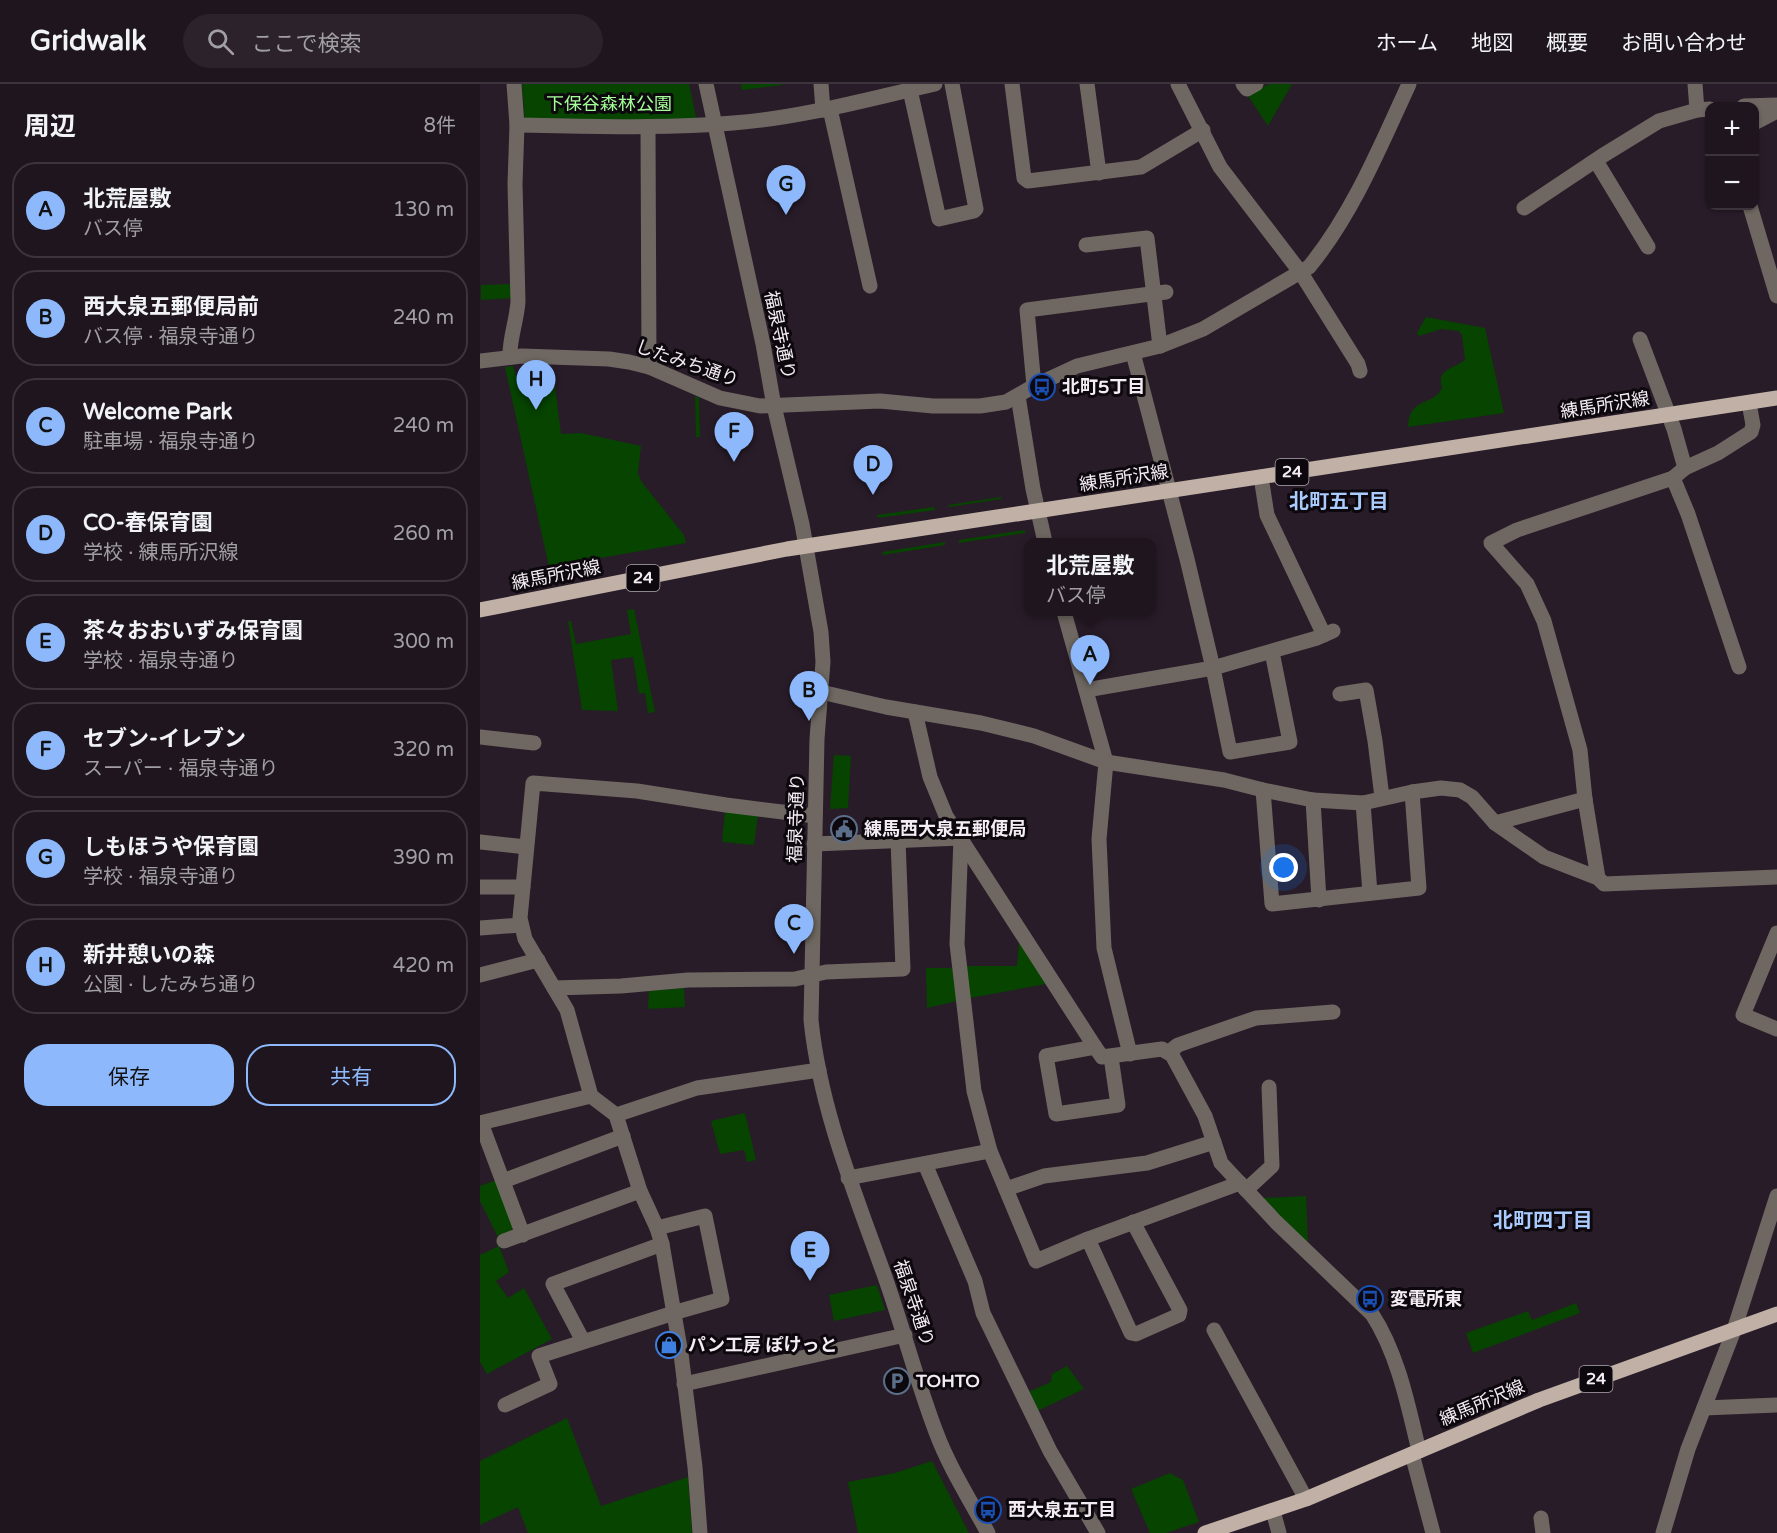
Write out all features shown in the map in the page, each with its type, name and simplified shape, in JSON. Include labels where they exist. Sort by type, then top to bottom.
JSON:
[{"type":"main road","name":"練馬所沢線","points":[[480,610],[806,546],[1777,399]]},
{"type":"main road","name":"練馬所沢線","points":[[1205,1533],[1305,1499],[1539,1400],[1777,1314]]},
{"type":"street","points":[[510,357],[518,309],[515,184],[517,125],[514,84]]},
{"type":"street","name":"福泉寺通り","points":[[706,84],[806,546],[821,632],[823,662],[817,739],[814,844],[811,1020],[813,1046],[848,1178],[905,1335],[936,1433],[988,1533]]},
{"type":"street","points":[[820,84],[870,286]]},
{"type":"street","points":[[517,125],[648,127],[735,123],[827,109],[889,89],[910,90],[935,84]]},
{"type":"street","points":[[910,90],[939,219],[974,212],[976,209],[952,84]]},
{"type":"street","points":[[1012,84],[1025,180],[1141,167],[1203,130]]},
{"type":"street","points":[[1087,84],[1099,173]]},
{"type":"street","points":[[1178,84],[1221,167],[1301,273],[1358,364],[1360,371]]},
{"type":"street","points":[[1243,84],[1247,89],[1256,84]]},
{"type":"street","name":"したみち通り","points":[[480,361],[510,357],[609,359],[650,367],[720,398],[748,405],[880,401],[962,406],[1006,402],[1077,366],[1160,346],[1203,329],[1309,267],[1319,255],[1362,184],[1409,84]]},
{"type":"street","points":[[1524,208],[1659,121],[1703,110],[1695,84]]},
{"type":"street","points":[[1759,106],[1777,105]]},
{"type":"street","points":[[1759,121],[1777,111]]},
{"type":"street","points":[[648,127],[650,367]]},
{"type":"street","points":[[1596,161],[1648,247]]},
{"type":"street","points":[[1751,210],[1777,296]]},
{"type":"street","points":[[1086,245],[1147,238],[1160,292],[1160,346]]},
{"type":"street","points":[[1034,386],[1027,310],[1160,292]]},
{"type":"street","points":[[1640,339],[1674,429],[1679,472],[1691,525],[1738,667]]},
{"type":"street","points":[[1133,353],[1213,668],[1230,752],[1290,742],[1272,652]]},
{"type":"street","points":[[1018,396],[1044,538]]},
{"type":"street","points":[[1598,878],[1585,799],[1580,750],[1544,621],[1527,584],[1491,543],[1517,530],[1679,472],[1718,453],[1751,432],[1753,425],[1749,403]]},
{"type":"street","points":[[1086,690],[1213,668],[1329,633],[1267,515],[1261,477]]},
{"type":"street","points":[[1066,616],[1106,762],[1100,839],[1104,948],[1130,1054]]},
{"type":"street","points":[[1340,694],[1366,690],[1382,798]]},
{"type":"street","points":[[821,692],[886,707],[981,723],[1034,736],[1106,762],[1224,780],[1313,800],[1363,803],[1412,792],[1442,788],[1460,790],[1472,797],[1495,823],[1544,857],[1598,878],[1604,884],[1777,877]]},
{"type":"street","points":[[915,712],[930,777],[946,816],[1102,1058],[1162,1049],[1173,1055],[1205,1116],[1221,1163],[1298,1244],[1372,1314],[1385,1337],[1406,1395],[1433,1533]]},
{"type":"street","points":[[480,737],[534,743]]},
{"type":"street","points":[[700,1533],[681,1354],[662,1244],[640,1191],[616,1115],[591,1096],[567,1010],[525,939],[521,925],[533,783],[636,791],[815,816]]},
{"type":"street","points":[[1263,790],[1272,904],[1419,888],[1412,792]]},
{"type":"street","points":[[1495,823],[1585,799]]},
{"type":"street","points":[[1313,800],[1319,900]]},
{"type":"street","points":[[1363,803],[1370,893]]},
{"type":"street","points":[[814,844],[961,838]]},
{"type":"street","points":[[961,838],[958,959],[974,1091],[990,1151],[1036,1261],[1133,1222],[1243,1187],[1272,1166],[1269,1086]]},
{"type":"street","points":[[554,988],[621,986],[688,980],[795,979],[826,972],[903,969],[898,840]]},
{"type":"street","points":[[480,842],[526,847]]},
{"type":"street","points":[[480,887],[523,887]]},
{"type":"street","points":[[480,928],[521,925]]},
{"type":"street","points":[[1777,933],[1743,1015],[1777,1029]]},
{"type":"street","points":[[480,975],[538,960]]},
{"type":"street","points":[[1169,1052],[1178,1045],[1256,1018],[1333,1012]]},
{"type":"street","points":[[1095,1047],[1046,1056],[1056,1114],[1118,1105],[1111,1057]]},
{"type":"street","points":[[616,1115],[697,1088],[819,1071]]},
{"type":"street","points":[[523,1235],[481,1123],[591,1096]]},
{"type":"street","points":[[503,1181],[622,1137]]},
{"type":"street","points":[[1006,1189],[1044,1176],[1147,1163],[1214,1142]]},
{"type":"street","points":[[848,1178],[990,1151]]},
{"type":"street","points":[[925,1164],[975,1281],[983,1313],[1050,1451],[1098,1533]]},
{"type":"street","points":[[504,1241],[640,1191]]},
{"type":"street","points":[[1663,1533],[1688,1449],[1734,1330],[1777,1196]]},
{"type":"street","points":[[505,1404],[550,1384],[538,1356],[722,1299],[705,1216],[657,1228]]},
{"type":"street","points":[[1088,1239],[1131,1333],[1136,1334],[1179,1315],[1180,1310],[1133,1222]]},
{"type":"street","points":[[583,1341],[553,1284],[662,1244]]},
{"type":"street","points":[[1760,1250],[1777,1244]]},
{"type":"street","points":[[1214,1330],[1305,1499]]},
{"type":"street","points":[[684,1384],[905,1335]]},
{"type":"street","points":[[1704,1408],[1777,1405]]},
{"type":"street","points":[[1273,1511],[1279,1533]]},
{"type":"green space","name":"下保谷森林公園","points":[[522,84],[689,84],[697,121],[525,121]]},
{"type":"green space","points":[[741,84],[782,84],[782,85],[742,90]]},
{"type":"green space","points":[[1269,84],[1292,84],[1268,126],[1248,96]]},
{"type":"green space","points":[[513,284],[513,298],[481,300],[481,285]]},
{"type":"green space","points":[[1426,317],[1485,328],[1504,413],[1408,427],[1412,410],[1433,398],[1442,388],[1443,373],[1465,360],[1462,335],[1459,331],[1441,329],[1419,336],[1417,333]]},
{"type":"green space","points":[[513,366],[519,386],[555,386],[561,434],[581,433],[641,446],[638,473],[641,481],[684,535],[686,543],[549,567],[505,367]]},
{"type":"green space","points":[[695,396],[699,398],[700,437],[696,437]]},
{"type":"green space","points":[[1001,497],[1001,499],[949,507],[948,505]]},
{"type":"green space","points":[[934,507],[935,510],[878,518],[877,515]]},
{"type":"green space","points":[[1025,530],[1025,533],[959,543],[959,540]]},
{"type":"green space","points":[[945,542],[945,545],[883,555],[882,552]]},
{"type":"green space","points":[[634,609],[655,712],[648,713],[645,693],[639,694],[633,657],[611,660],[618,711],[582,710],[568,621],[571,621],[576,644],[631,634],[627,610]]},
{"type":"green space","points":[[834,755],[851,756],[848,808],[830,809]]},
{"type":"green space","points":[[725,811],[758,815],[754,845],[722,842]]},
{"type":"green space","points":[[1019,941],[1046,984],[970,998],[966,966],[1017,966]]},
{"type":"green space","points":[[926,968],[952,968],[957,1001],[927,1008]]},
{"type":"green space","points":[[684,988],[685,1007],[648,1009],[649,991]]},
{"type":"green space","points":[[745,1113],[756,1160],[747,1162],[744,1150],[720,1154],[711,1121]]},
{"type":"green space","points":[[496,1180],[514,1225],[511,1231],[498,1237],[480,1201],[480,1186]]},
{"type":"green space","points":[[1306,1196],[1308,1245],[1263,1198]]},
{"type":"green space","points":[[499,1246],[509,1272],[496,1281],[508,1298],[524,1288],[552,1339],[487,1374],[480,1362],[480,1255]]},
{"type":"green space","points":[[877,1285],[885,1310],[834,1321],[829,1295]]},
{"type":"green space","points":[[1576,1303],[1580,1313],[1473,1353],[1466,1333],[1528,1311],[1532,1320]]},
{"type":"green space","points":[[1067,1366],[1084,1389],[1037,1411],[1028,1392],[1051,1382],[1052,1374]]},
{"type":"green space","points":[[567,1418],[601,1506],[688,1477],[692,1533],[528,1533],[518,1507],[480,1525],[480,1461]]},
{"type":"green space","points":[[932,1461],[969,1533],[858,1533],[848,1482],[895,1473]]},
{"type":"green space","points":[[1170,1473],[1183,1480],[1199,1522],[1166,1533],[1150,1533],[1131,1489]]},
{"type":"place","name":"しもほうや保育園","points":[[786,215]]},
{"type":"place","name":"北町5丁目","points":[[1042,387]]},
{"type":"place","name":"新井憩いの森","points":[[536,410]]},
{"type":"place","name":"セブン-イレブン","points":[[734,462]]},
{"type":"place","name":"CO-春保育園","points":[[873,495]]},
{"type":"place","name":"北荒屋敷","points":[[1090,685]]},
{"type":"place","name":"西大泉五郵便局前","points":[[809,721]]},
{"type":"place","name":"練馬西大泉五郵便局","points":[[844,829]]},
{"type":"place","name":"Welcome Park","points":[[794,954]]},
{"type":"place","name":"茶々おおいずみ保育園","points":[[810,1281]]},
{"type":"place","name":"変電所東","points":[[1370,1299]]},
{"type":"place","name":"パン工房 ぽけっと","points":[[669,1345]]},
{"type":"place","name":"TOHTO","points":[[897,1381]]},
{"type":"place","name":"西大泉五丁目","points":[[988,1510]]},
{"type":"district","name":"北町五丁目","points":[[1339,502]]},
{"type":"district","name":"北町四丁目","points":[[1543,1221]]}]
